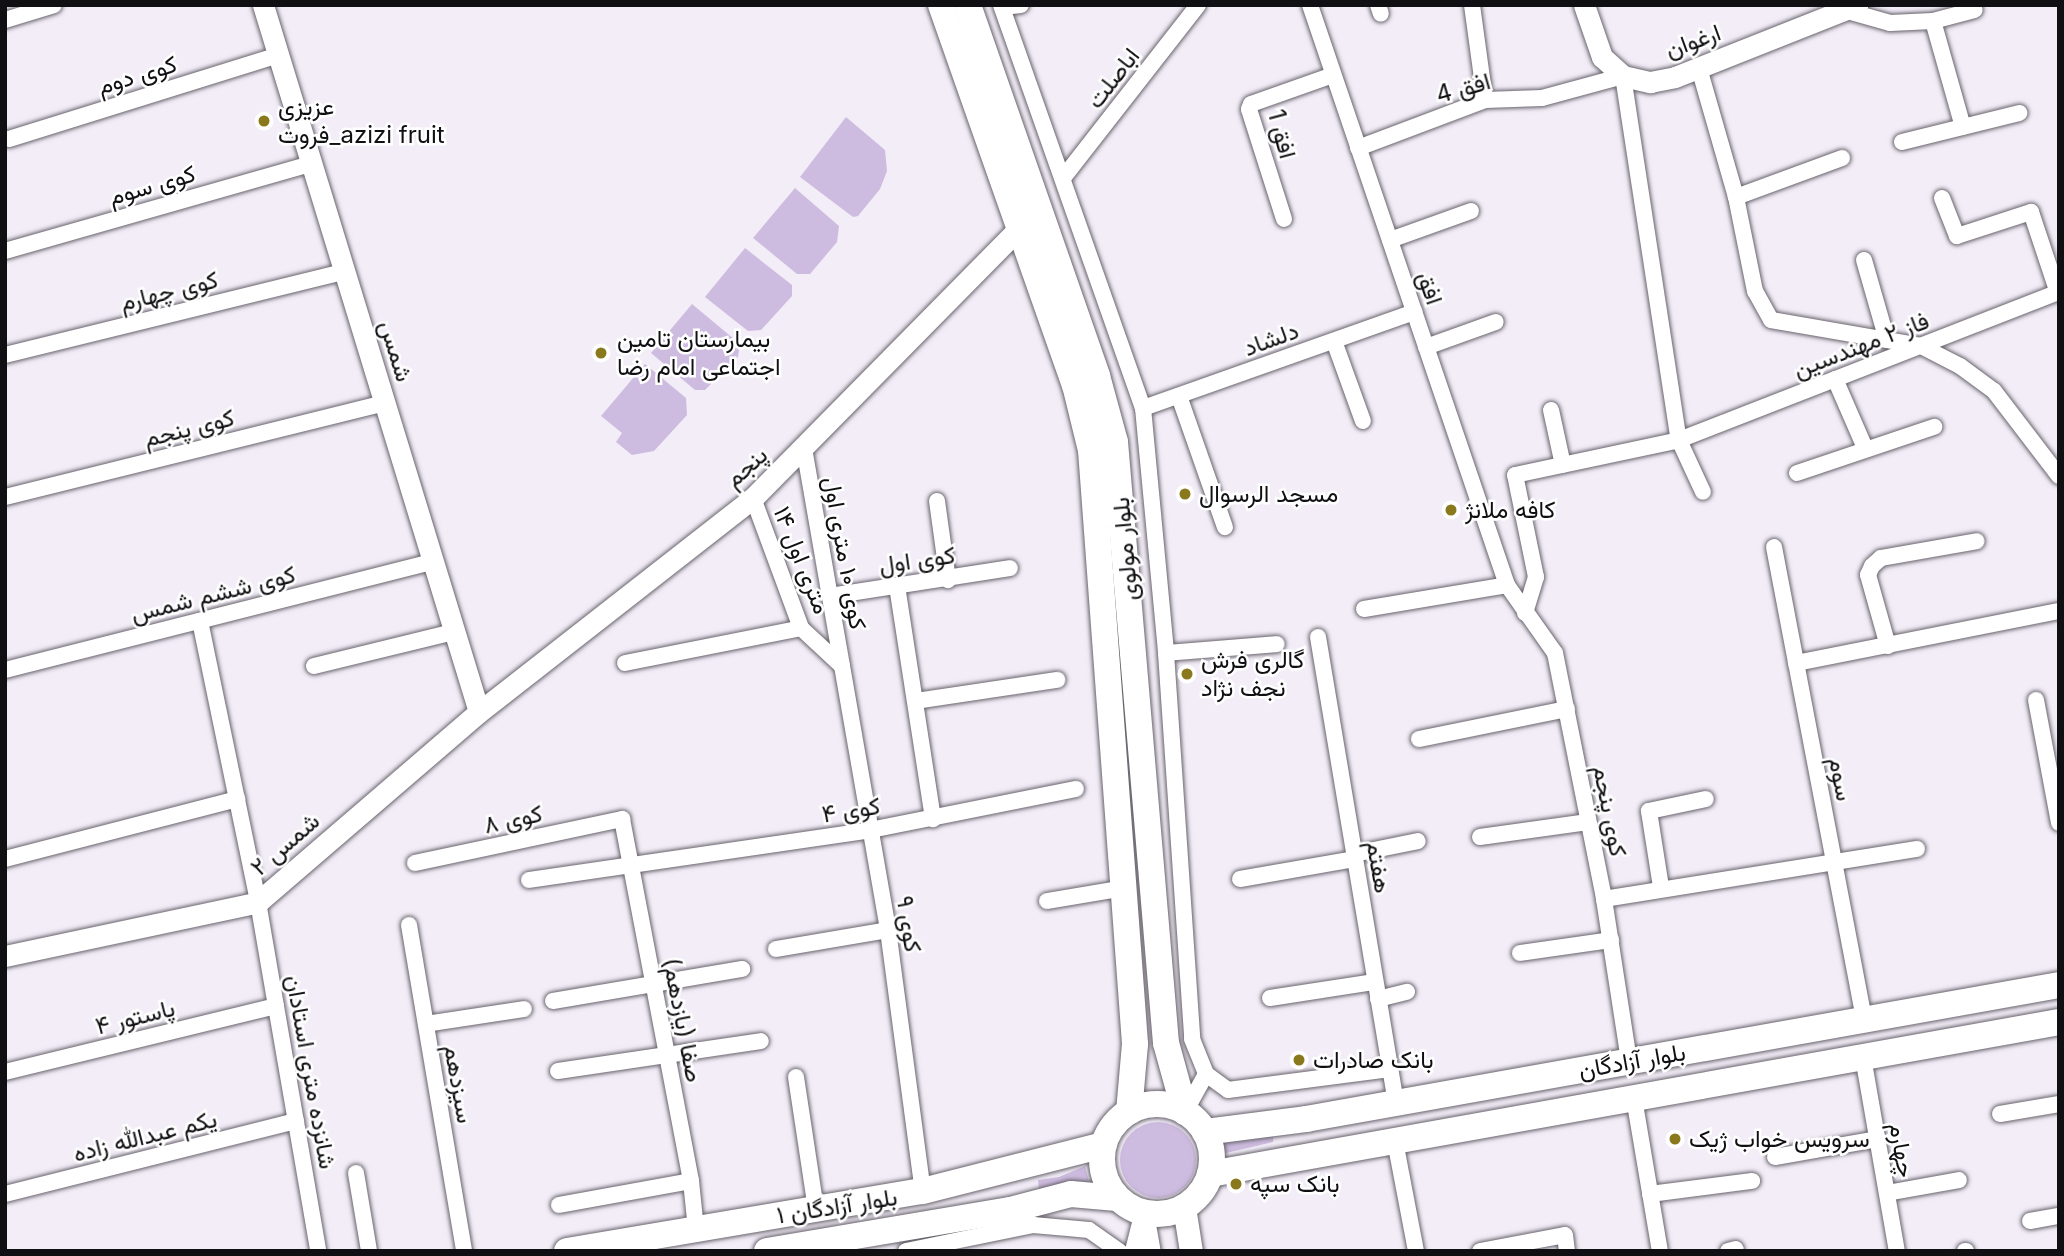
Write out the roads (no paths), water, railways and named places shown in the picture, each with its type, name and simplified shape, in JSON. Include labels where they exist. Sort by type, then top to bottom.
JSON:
[{"type":"main road","name":"بلوار مولوی","points":[[941,5],[1019,228],[1115,442],[1166,1043],[1185,1112]]},
{"type":"main road","name":"بلوار مولوی","points":[[968,5],[1086,381],[1125,888],[1132,1017],[1129,1112]]},
{"type":"main road","name":"بلوار آزادگان","points":[[1205,1132],[1396,1104],[2059,985]]},
{"type":"main road","points":[[1132,1017],[1149,1023],[1163,1013]]},
{"type":"main road","name":"بلوار آزادگان","points":[[1210,1174],[1864,1061],[2059,1022]]},
{"type":"main road","points":[[1152,1105],[1185,1112],[1205,1132],[1212,1160],[1210,1174],[1204,1187],[1184,1207],[1171,1213],[1142,1213],[1117,1198],[1103,1173],[1103,1145],[1109,1132],[1129,1112],[1152,1105]]},
{"type":"main road","points":[[1306,1119],[1306,1143],[1312,1155]]},
{"type":"main road","name":"بلوار آزادگان ۱","points":[[567,1251],[923,1191],[1004,1173],[1103,1145]]},
{"type":"main road","points":[[1004,1173],[1018,1185],[1010,1210]]},
{"type":"main road","name":"بلوار آزادگان ۱","points":[[767,1251],[1010,1210],[1071,1194],[1117,1198]]},
{"type":"main road","points":[[1184,1207],[1191,1251]]},
{"type":"main road","points":[[1142,1213],[1149,1251]]},
{"type":"street","points":[[5,19],[54,5]]},
{"type":"street","name":"شمس","points":[[263,5],[479,712]]},
{"type":"street","points":[[1021,5],[1001,6],[1143,408],[1166,653],[1186,990],[1192,1039],[1206,1074],[1228,1090],[1255,1090],[1390,1069]]},
{"type":"street","name":"اباصلت","points":[[1063,178],[1198,5]]},
{"type":"street","name":"افق","points":[[1310,5],[1507,585]]},
{"type":"street","points":[[1472,5],[1485,100]]},
{"type":"street","points":[[1584,5],[1602,57],[1623,76],[1679,440],[1703,492]]},
{"type":"street","points":[[1851,8],[1890,23],[1933,21],[1975,10]]},
{"type":"street","name":"ارغوان","points":[[1623,76],[1650,82],[1699,68],[1851,8]]},
{"type":"street","points":[[1933,21],[1963,127]]},
{"type":"street","name":"کوی دوم","points":[[9,139],[278,55]]},
{"type":"street","points":[[1699,68],[1736,197],[1755,291],[1771,320],[1921,346],[1994,391],[2059,475]]},
{"type":"street","name":"افق 1","points":[[1284,219],[1249,109],[1251,104],[1333,75]]},
{"type":"street","name":"افق 4","points":[[1358,148],[1485,100],[1542,98],[1623,76]]},
{"type":"street","points":[[1902,142],[2019,113]]},
{"type":"street","points":[[1736,197],[1842,158]]},
{"type":"street","name":"کوی سوم","points":[[5,251],[311,163]]},
{"type":"street","points":[[1942,198],[1956,236],[2031,212],[2058,292]]},
{"type":"street","points":[[1390,240],[1471,211]]},
{"type":"street","name":"پنجم","points":[[479,712],[753,498],[1019,228]]},
{"type":"street","points":[[1864,260],[1887,340]]},
{"type":"street","name":"کوی چهارم","points":[[5,355],[344,272]]},
{"type":"street","name":"فاز ۲ مهندسین","points":[[1525,613],[1535,577],[1515,475],[1679,440],[2058,292]]},
{"type":"street","name":"دلشاد","points":[[1143,408],[1414,312]]},
{"type":"street","points":[[1426,347],[1496,322]]},
{"type":"street","points":[[1334,341],[1363,421]]},
{"type":"street","points":[[1835,379],[1865,447]]},
{"type":"street","points":[[1179,396],[1225,527]]},
{"type":"street","name":"کوی پنجم","points":[[5,497],[384,403]]},
{"type":"street","points":[[1551,410],[1563,465]]},
{"type":"street","points":[[1797,473],[1865,447],[1934,427]]},
{"type":"street","name":"کوی ۱۰ متری اول","points":[[804,449],[842,666]]},
{"type":"street","name":"۱۴ متری اول","points":[[753,498],[801,628],[842,666]]},
{"type":"street","points":[[937,501],[948,580]]},
{"type":"street","points":[[1888,646],[1868,575],[1872,566],[1881,558],[1977,541]]},
{"type":"street","name":"سوم","points":[[1774,547],[1864,1019]]},
{"type":"street","name":"کوی ششم شمس","points":[[5,670],[433,562]]},
{"type":"street","name":"کوی اول","points":[[830,596],[948,580],[1010,568]]},
{"type":"street","points":[[1364,609],[1507,585]]},
{"type":"street","name":"کوی پنجم","points":[[1507,585],[1555,653],[1604,899],[1629,1061]]},
{"type":"street","points":[[897,586],[933,819]]},
{"type":"street","points":[[1796,663],[2059,611]]},
{"type":"street","name":"شانزده متری استادان","points":[[200,621],[258,902],[318,1251]]},
{"type":"street","points":[[625,663],[801,628]]},
{"type":"street","points":[[314,666],[454,632]]},
{"type":"street","name":"هفتم","points":[[1318,637],[1396,1104]]},
{"type":"street","points":[[1166,653],[1277,644]]},
{"type":"street","name":"کوی ۹","points":[[842,666],[888,930],[923,1191]]},
{"type":"street","points":[[916,701],[1057,680]]},
{"type":"street","points":[[2036,700],[2059,823]]},
{"type":"street","points":[[1419,739],[1567,709]]},
{"type":"street","name":"شمس ۲","points":[[5,956],[258,902],[479,712]]},
{"type":"street","name":"کوی ۴","points":[[529,880],[870,830],[1076,789]]},
{"type":"street","points":[[5,859],[237,799]]},
{"type":"street","points":[[1661,887],[1650,811],[1706,799]]},
{"type":"street","name":"کوی ۸","points":[[415,863],[622,819]]},
{"type":"street","name":"صفا (یازدهم)","points":[[622,819],[691,1181],[696,1230]]},
{"type":"street","points":[[1480,837],[1588,822]]},
{"type":"street","points":[[1240,879],[1354,857],[1418,841]]},
{"type":"street","points":[[1604,899],[1661,887],[1917,849]]},
{"type":"street","points":[[1047,901],[1125,888]]},
{"type":"street","name":"سیزدهم","points":[[409,925],[464,1251]]},
{"type":"street","points":[[776,949],[888,930]]},
{"type":"street","points":[[1520,953],[1611,940]]},
{"type":"street","points":[[553,1001],[742,969]]},
{"type":"street","points":[[1270,999],[1375,982]]},
{"type":"street","points":[[1378,999],[1407,992]]},
{"type":"street","name":"پاستور ۴","points":[[5,1072],[276,1006]]},
{"type":"street","points":[[426,1024],[524,1009]]},
{"type":"street","points":[[1864,1061],[2059,1028]]},
{"type":"street","points":[[558,1071],[761,1041]]},
{"type":"street","name":"چهارم","points":[[1864,1061],[1897,1251]]},
{"type":"street","points":[[1185,1112],[1206,1074]]},
{"type":"street","points":[[796,1077],[816,1209]]},
{"type":"street","points":[[1634,1102],[1660,1251]]},
{"type":"street","points":[[2000,1114],[2059,1104]]},
{"type":"street","name":"یکم عبدالله زاده","points":[[5,1194],[296,1121]]},
{"type":"street","points":[[1775,1157],[1878,1139]]},
{"type":"street","points":[[1395,1141],[1416,1251]]},
{"type":"street","points":[[356,1173],[369,1251]]},
{"type":"street","points":[[1887,1193],[1959,1180]]},
{"type":"street","points":[[559,1205],[691,1181]]},
{"type":"street","points":[[1650,1194],[1752,1181]]},
{"type":"street","points":[[1033,1225],[1071,1194]]},
{"type":"street","points":[[1133,1251],[1142,1213]]},
{"type":"street","points":[[2030,1221],[2059,1216]]},
{"type":"street","points":[[906,1251],[942,1248],[1033,1225],[1089,1230],[1119,1251]]},
{"type":"street","points":[[1480,1251],[1565,1235],[1567,1251]]},
{"type":"place","name":"عزیزی فروت_azizi fruit","points":[[264,121]]},
{"type":"place","name":"بیمارستان تامین اجتماعی امام رضا","points":[[601,353]]},
{"type":"place","name":"مسجد الرسوال","points":[[1185,494]]},
{"type":"place","name":"کافه ملانژ","points":[[1451,510]]},
{"type":"place","name":"گالری فرش نجف نژاد","points":[[1187,674]]},
{"type":"place","name":"بانک صادرات","points":[[1299,1060]]},
{"type":"place","name":"سرویس خواب ژیک","points":[[1675,1139]]},
{"type":"place","name":"بانک سپه","points":[[1236,1184]]}]
